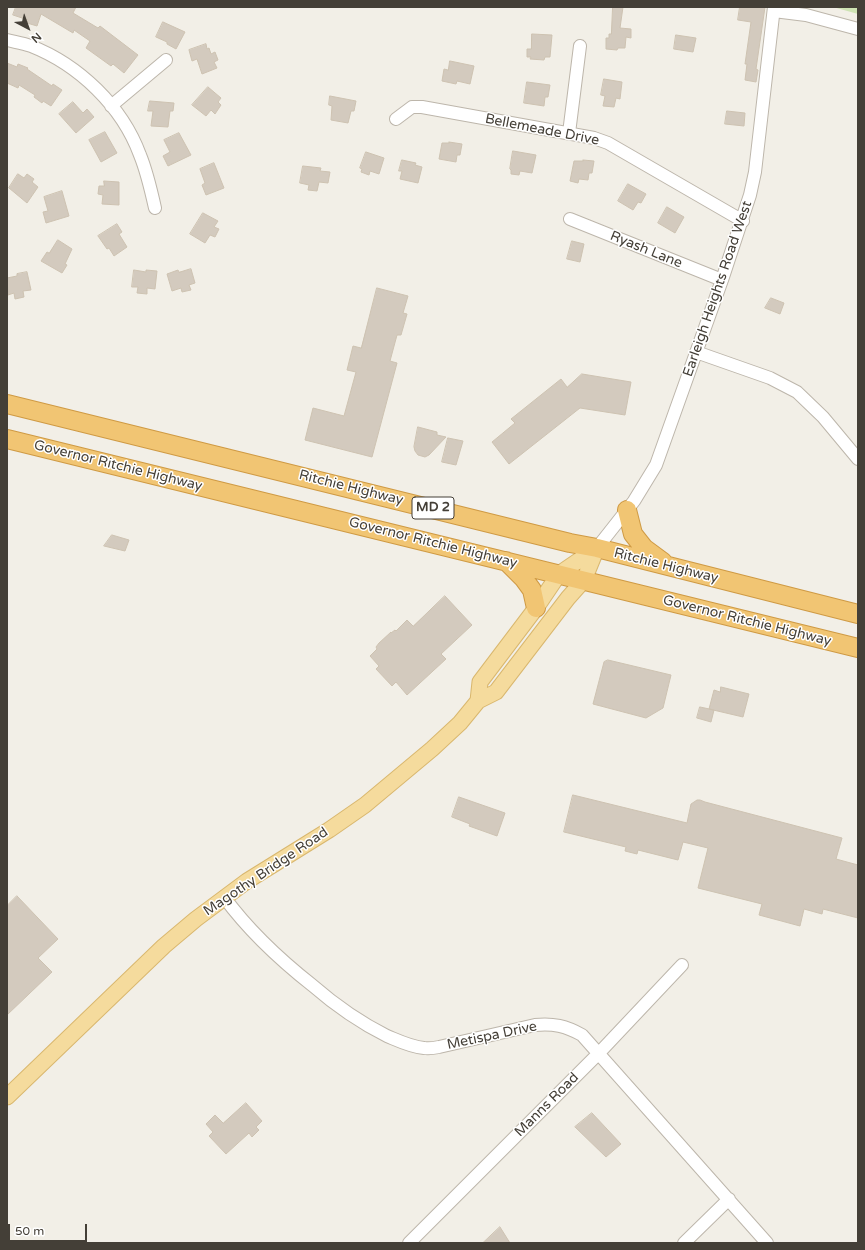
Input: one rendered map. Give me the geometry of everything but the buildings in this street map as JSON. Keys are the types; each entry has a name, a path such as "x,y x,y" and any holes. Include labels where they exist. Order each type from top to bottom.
{"highway":[{"name":"Ritchie Highway","path":"7,404 570,543 597,548 858,614"},
{"name":"Governor Ritchie Highway","path":"7,439 858,648"},
{"path":"627,510 633,534 644,548 670,567"},
{"path":"505,561 524,579 532,590 536,608"}],"main road":[{"path":"478,701 480,682 536,608 559,574 597,548"},
{"name":"Magothy Bridge Road","path":"7,1097 164,946 224,897 346,819 370,801 432,749 460,723 478,701 496,692 568,598 584,580 597,548"}],"street":[{"path":"774,9 806,15 858,29"},
{"name":"Earleigh Heights Road West","path":"597,548 627,510 656,464 743,221 755,172 774,9"},
{"path":"7,40 29,46 52,56 69,66 91,83 111,106 133,138 148,176 155,208"},
{"path":"569,133 580,46"},
{"path":"111,106 166,60"},
{"name":"Bellemeade Drive","path":"396,119 412,107 422,107 569,133 608,143 743,221"},
{"name":"Ryash Lane","path":"570,219 722,280"},
{"path":"696,352 770,378 797,392 823,417 858,459"},
{"name":"Metispa Drive","path":"224,897 252,931 285,964 340,1008 361,1022 411,1046 425,1048 439,1047 535,1025 548,1024 573,1030 582,1035 767,1243"},
{"name":"Manns Road","path":"409,1243 599,1053 682,965"},
{"path":"684,1243 729,1199"}],"green space":[{"path":"833,7 858,7 858,14"}]}
